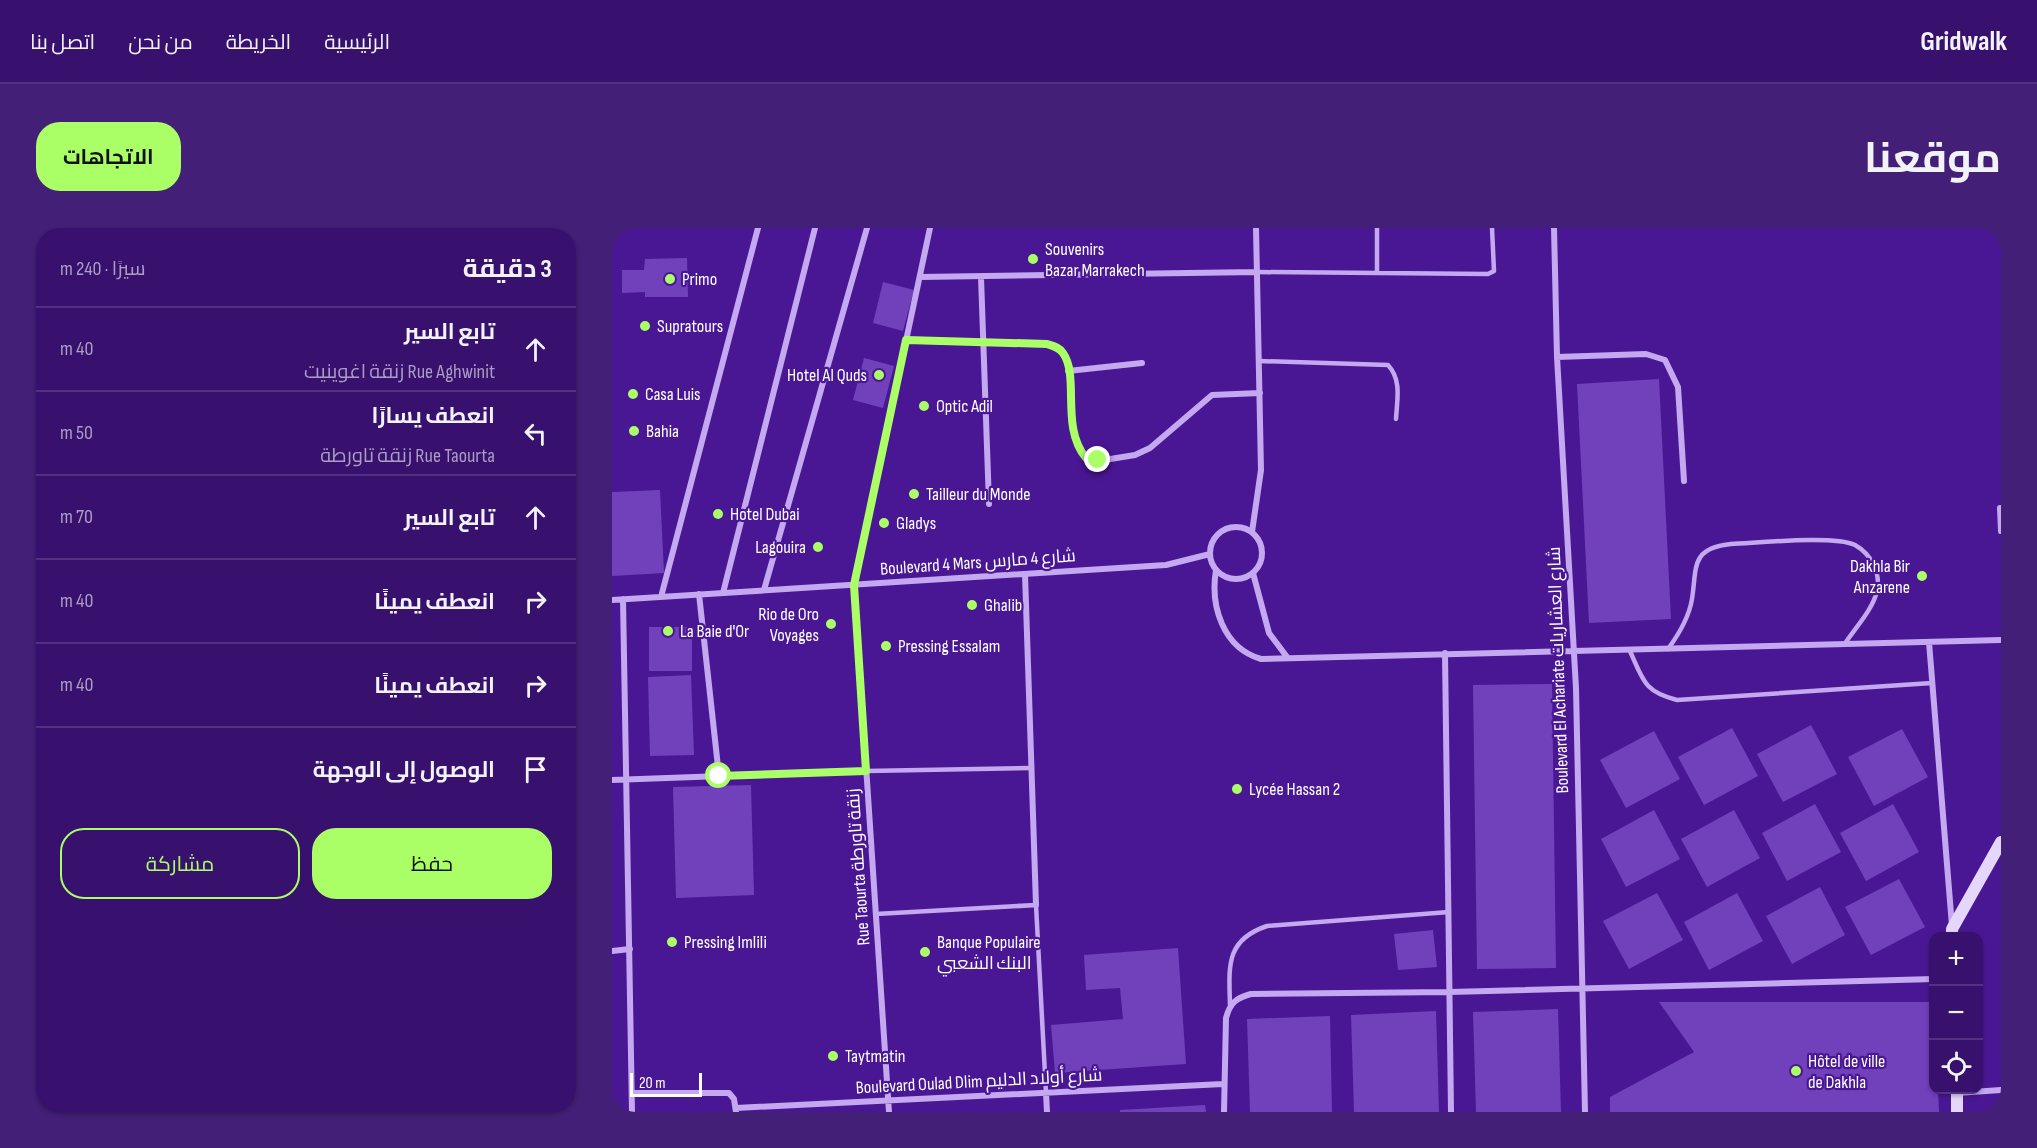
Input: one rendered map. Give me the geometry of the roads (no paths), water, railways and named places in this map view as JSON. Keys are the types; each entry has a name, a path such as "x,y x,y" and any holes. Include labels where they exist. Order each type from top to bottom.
{"street":[{"path":"660,597 758,228"},
{"path":"723,593 815,228"},
{"path":"764,590 867,228"},
{"name":"Rue Taourta زنقة تاورطة","path":"889,1112 854,585 930,228"},
{"path":"1252,532 1261,470 1256,228"},
{"name":"Boulevard El Achariate شارع العشاريات","path":"1554,228 1557,357 1574,652 1584,987 1585,1112"},
{"path":"920,276 1257,272"},
{"path":"981,277 989,504"},
{"path":"906,340 1047,344 1059,348 1065,354 1068,371 1074,439 1086,458 1098,460 1135,455 1150,448 1212,395 1260,393"},
{"path":"1557,357 1646,354 1665,360 1678,387 1684,481"},
{"path":"1068,371 1142,363"},
{"path":"2000,508 2001,531"},
{"path":"1216,570 1234,579 1253,573 1260,564 1262,552 1260,541 1252,532 1241,528 1230,528 1219,533 1212,543 1210,554 1216,570 1213,586 1218,614 1236,645 1246,654 1261,659 1445,653 1630,651 1846,642 2001,640"},
{"name":"Boulevard 4 Mars شارع 4 مارس","path":"612,600 1166,565 1210,554"},
{"path":"1253,573 1269,633 1287,657"},
{"path":"1025,574 1036,905"},
{"path":"699,594 719,776"},
{"path":"623,599 632,1112"},
{"path":"1929,642 1952,932"},
{"path":"1445,653 1451,1112"},
{"path":"612,780 866,771"},
{"path":"1953,932 2001,842"},
{"path":"612,951 630,950"},
{"path":"1224,1112 1226,1018 1230,1005 1238,998 1251,994 1449,992 1929,979"},
{"name":"Boulevard Oulad Dlim شارع أولاد الدليم","path":"736,1110 888,1100 1223,1084"},
{"path":"1983,1090 2001,1090"},
{"path":"632,1094 729,1092 736,1110"},
{"path":"1046,1093 1047,1112"},
{"path":"1957,1094 1957,1112"}],"lane":[{"path":"1377,228 1377,273"},
{"path":"1257,272 1488,273 1494,271 1492,228"},
{"path":"1259,361 1388,366 1396,374 1398,385 1396,419"},
{"path":"1668,649 1687,617 1692,600 1695,566 1703,553 1716,545 1731,544 1835,541 1854,544 1869,556 1877,573 1877,592 1846,642"},
{"path":"1630,651 1645,683 1658,695 1677,700 1932,683"},
{"path":"866,771 1032,768"},
{"path":"876,914 1036,905 1046,1093"},
{"path":"1230,1005 1229,968 1238,942 1250,932 1267,926 1449,912"}],"place":[{"name":"Souvenirs Bazar Marrakech","path":"1033,259"},
{"name":"Primo","path":"670,279"},
{"name":"Supratours","path":"645,326"},
{"name":"Hotel Al Quds","path":"879,375"},
{"name":"Casa Luis","path":"633,394"},
{"name":"Optic Adil","path":"924,406"},
{"name":"Bahia","path":"634,431"},
{"name":"Tailleur du Monde","path":"914,494"},
{"name":"Hotel Dubai","path":"718,514"},
{"name":"Gladys","path":"884,523"},
{"name":"Lagouira","path":"818,547"},
{"name":"Dakhla Bir Anzarene","path":"1922,576"},
{"name":"Ghalib","path":"972,605"},
{"name":"Rio de Oro Voyages","path":"831,624"},
{"name":"La Baie d'Or","path":"668,631"},
{"name":"Pressing Essalam","path":"886,646"},
{"name":"Lycée Hassan 2","path":"1237,789"},
{"name":"Pressing Imlili","path":"672,942"},
{"name":"Banque Populaire البنك الشعبي","path":"925,952"},
{"name":"Taytmatin","path":"833,1056"},
{"name":"Hôtel de ville de Dakhla","path":"1796,1071"}]}
